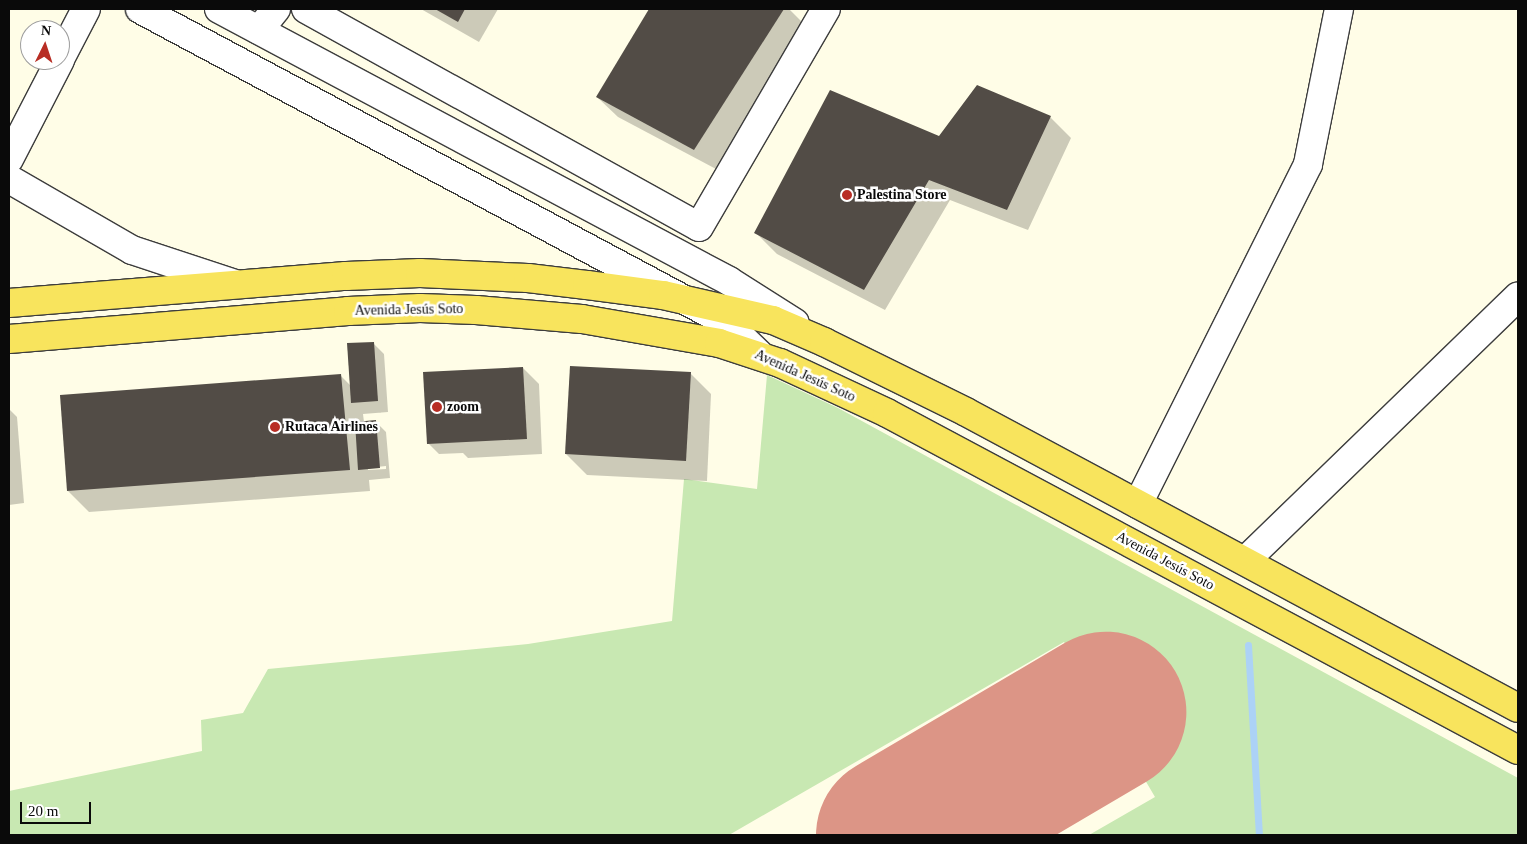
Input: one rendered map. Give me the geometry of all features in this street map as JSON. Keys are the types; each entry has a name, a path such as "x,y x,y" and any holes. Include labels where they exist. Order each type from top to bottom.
{"main road":[{"path":"9,303 346,276 420,273 478,274 587,284 684,300 773,320 824,342 951,404 1518,708"},
{"name":"Avenida Jesús Soto","path":"9,339 338,312 420,308 476,310 582,320 657,331 719,343 759,354 808,375 931,436 1518,750"}],"street":[{"path":"70,40 86,9"},
{"path":"140,9 684,300 734,330 759,354"},
{"path":"219,9 729,281 824,342"},
{"path":"259,30 276,9"},
{"path":"306,9 699,227 826,9"},
{"path":"1138,504 1308,164 1340,9"},
{"path":"9,159 55,70"},
{"path":"9,179 132,250 235,284"},
{"path":"1245,561 1518,296"}],"green space":[{"path":"767,375 838,408 1518,778 1518,835 1089,835 1155,797 1064,642 729,835 9,835 9,791 202,751 201,720 243,713 268,669 528,644 672,621 684,479 757,489"}],"building":[{"path":"435,9 465,9 458,22"},
{"path":"649,9 784,9 694,150 596,97"},
{"name":"Palestina Store","path":"977,85 1051,116 1007,210 929,180 864,290 754,233 830,90 939,136"},
{"path":"374,342 378,401 351,403 347,343"},
{"path":"570,366 691,372 686,461 565,454"},
{"path":"523,367 527,439 427,444 423,372"},
{"path":"341,374 350,470 67,491 60,395"},
{"path":"376,420 380,468 358,470 355,422"}],"waterway":[{"path":"1248,645 1259,835"}],"runway":[{"path":"896,835 1105,712"}],"place":[{"name":"Palestina Store","path":"847,195"},
{"name":"zoom","path":"437,407"},
{"name":"Rutaca Airlines","path":"275,427"}]}
